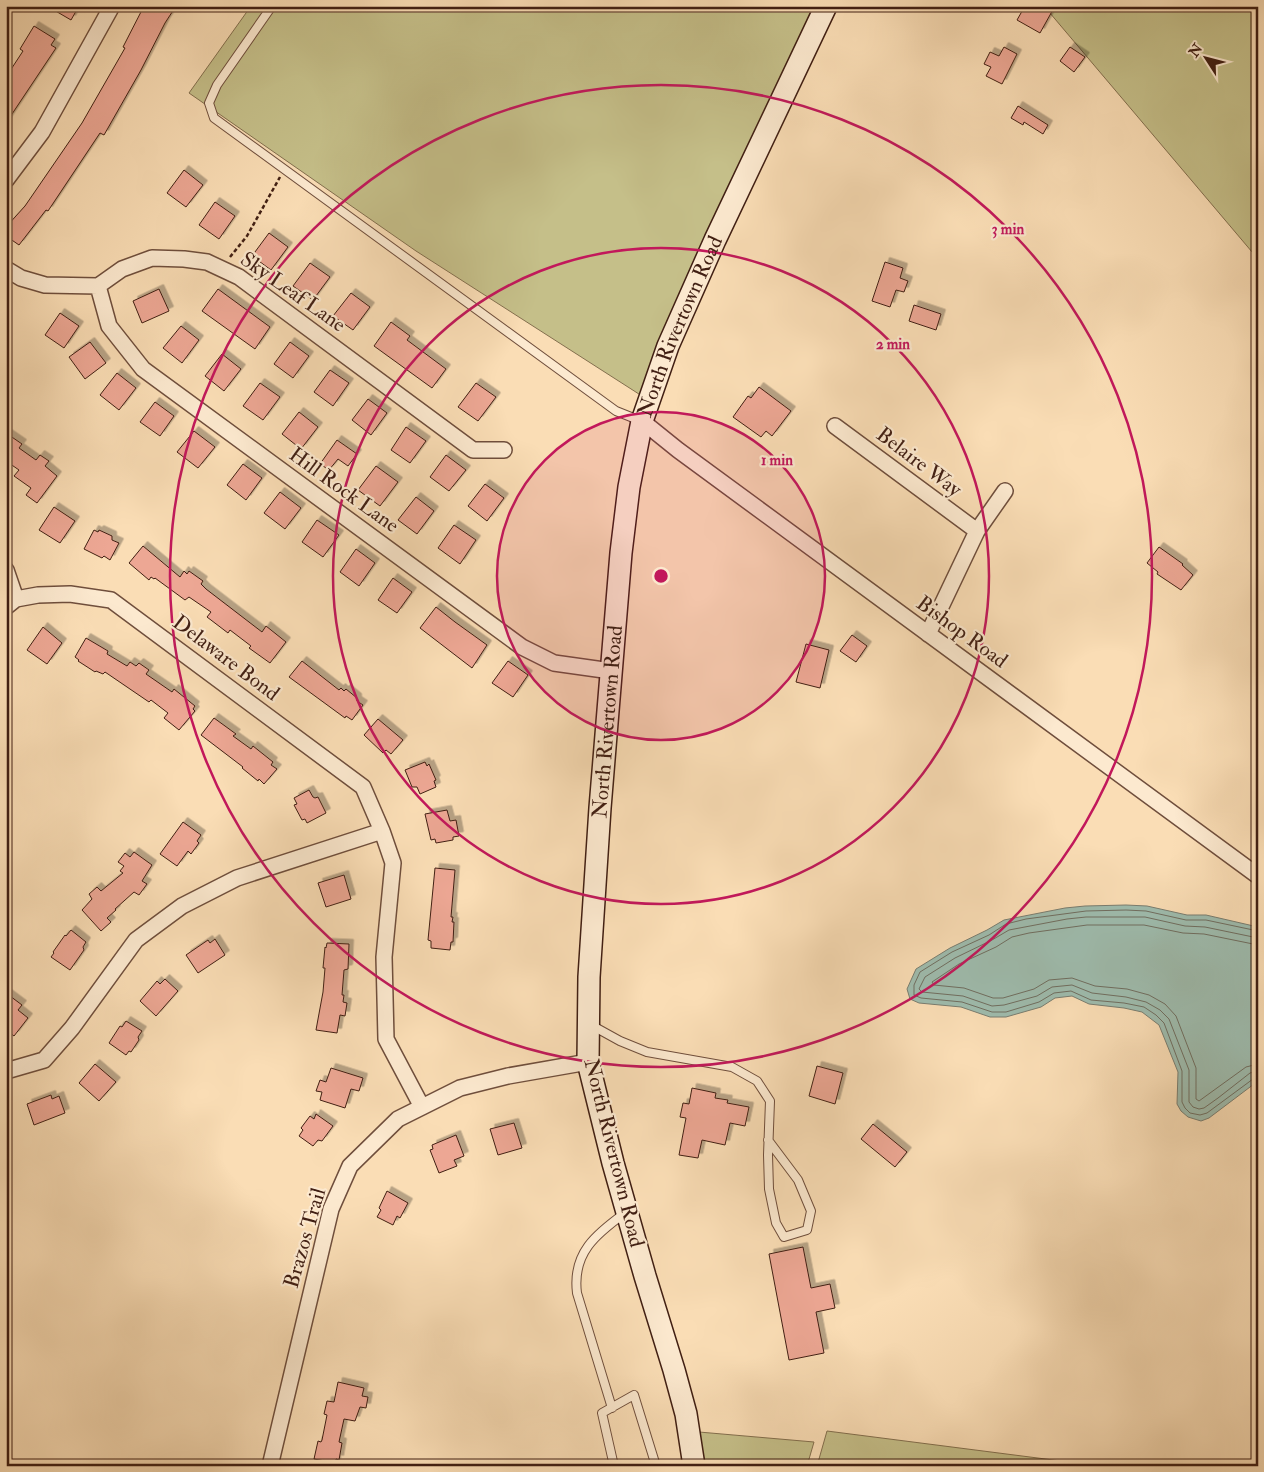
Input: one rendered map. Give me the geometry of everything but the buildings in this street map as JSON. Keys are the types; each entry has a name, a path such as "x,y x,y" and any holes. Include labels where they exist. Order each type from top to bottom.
{"street":[{"path":"6,180 42,132 112,6"},
{"name":"North Rivertown Road","path":"694,1466 686,1414 613,1163 588,1062 590,976 600,808 621,553 628,497 642,421 668,346 715,240 826,6"},
{"name":"Sky Leaf Lane","path":"98,286 122,268 152,258 192,260 206,262 222,268 256,289 473,450 504,450"},
{"path":"6,270 20,278 45,285 98,286"},
{"name":"Hill Rock Lane","path":"98,286 108,326 143,370 522,647 554,663 611,671"},
{"name":"Bishop Road","path":"642,421 1258,876"},
{"name":"Belaire Way","path":"835,426 977,531"},
{"path":"928,634 977,531 1005,491"},
{"path":"6,570 11,603"},
{"name":"Delaware Bond","path":"11,603 38,595 70,594 111,600 363,787 382,831 393,863 384,957 386,1040 422,1107"},
{"path":"6,1071 44,1060 72,1028 136,940 182,906 237,878 382,831"},
{"name":"Brazos Trail","path":"270,1466 331,1209 350,1166 398,1119 460,1088 508,1076 588,1062"}],"lane":[{"path":"272,6 217,85 209,103 214,118 616,412 642,421"},
{"path":"589,1024 620,1041 647,1052 732,1067 757,1082 770,1101 768,1140 770,1189 776,1223 784,1237 807,1230 811,1210 798,1180 768,1140"},
{"path":"612,1408 577,1293 576,1278 579,1264 589,1243 597,1234 627,1212"},
{"path":"614,1466 602,1413 634,1395 656,1466"}],"path":[{"path":"222,268 246,236 284,169"}],"shaded area":[{"path":"251,6 831,6 642,396 416,251 189,93"},
{"path":"1044,6 1258,6 1258,259"},
{"path":"827,1431 1100,1466 817,1466"},
{"path":"699,1432 814,1442 807,1466 703,1466"}],"water":[{"path":"1126,905 1147,906 1187,915 1206,915 1258,927 1258,1081 1209,1118 1201,1121 1188,1117 1181,1111 1177,1104 1178,1072 1159,1025 1142,1012 1089,1004 1072,996 1055,998 1041,1007 1006,1017 990,1017 961,1007 919,1003 910,999 907,989 916,969 950,948 1004,920 1065,908"}]}
